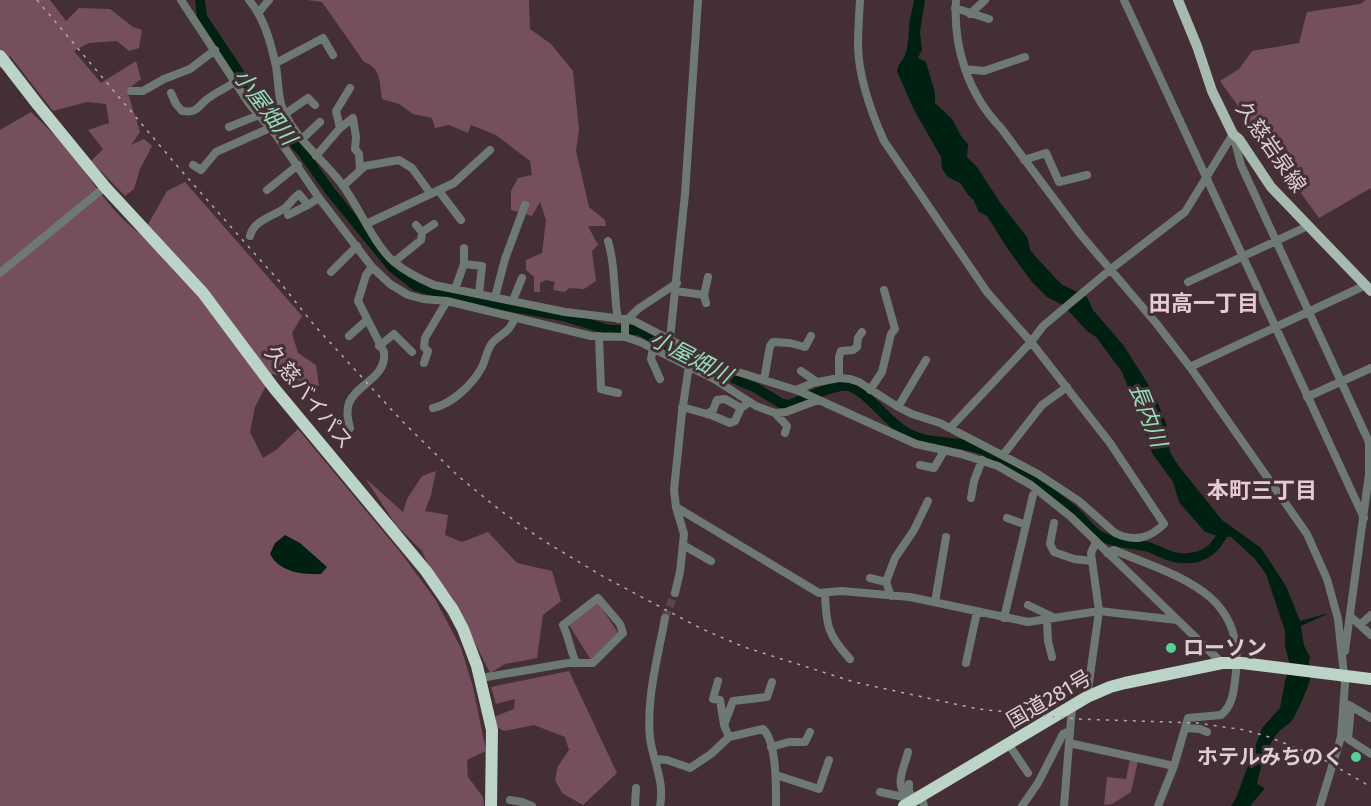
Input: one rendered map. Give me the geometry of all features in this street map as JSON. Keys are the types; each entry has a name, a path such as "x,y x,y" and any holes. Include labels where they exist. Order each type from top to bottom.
{"highway":[{"name":"久慈バイパス","path":"0,56 105,187 203,293 274,388 426,571 453,610 464,629 481,678 492,730 491,806"},
{"name":"国道281号","path":"914,801 1088,697 1110,687 1222,663 1239,663 1371,679"}],"main road":[{"name":"久慈岩泉線","path":"1178,0 1212,91 1233,134 1239,139 1271,187 1368,288"}],"street":[{"path":"181,0 319,198 372,267 390,284 408,295 423,299 447,301 599,336 625,335 689,366 729,387 750,402 775,413 788,426 785,433"},
{"path":"249,0 267,30 276,63 277,89 285,114 315,156 343,186 366,224 394,262 418,278 434,285 565,312 624,320 670,339 725,368 797,390 916,444 982,460 1035,480 1079,501 1115,533 1122,536 1131,538 1149,536 1164,524 1110,443 1031,342 987,292 885,141 875,121 863,80 858,48 860,0"},
{"path":"258,13 269,0"},
{"path":"670,339 698,0"},
{"path":"970,14 985,0"},
{"path":"1124,0 1364,518"},
{"path":"956,4 970,14 989,19"},
{"path":"956,4 954,26 965,69 987,114 1001,129 1108,272 1190,367 1307,534 1327,579 1338,619 1343,659"},
{"path":"276,63 323,38 333,55"},
{"path":"131,91 143,91 164,79 190,69 215,50"},
{"path":"965,69 984,71 1025,57"},
{"path":"171,93 182,111 190,112 236,82"},
{"path":"340,129 336,111 350,88"},
{"path":"285,114 308,98 315,105"},
{"path":"230,127 259,115"},
{"path":"315,156 353,118 360,169"},
{"path":"302,139 320,122"},
{"path":"193,165 201,170 216,152 270,128"},
{"path":"950,428 1031,342 1043,326 1185,212 1233,134"},
{"path":"1233,134 1241,165 1366,435 1371,459 1340,675 1346,684 1348,739 1371,754"},
{"path":"366,224 454,183 490,150"},
{"path":"1024,160 1046,153 1059,182 1087,175"},
{"path":"343,186 360,169 399,160 412,168 461,220"},
{"path":"267,190 298,165"},
{"path":"0,273 105,187"},
{"path":"250,236 252,230 261,221 287,207 299,194 308,205"},
{"path":"288,215 319,198"},
{"path":"495,297 505,259 525,205"},
{"path":"394,262 421,240 419,229 434,224"},
{"path":"1188,282 1308,226"},
{"path":"608,241 612,254 614,298 624,320 625,335"},
{"path":"331,272 357,246"},
{"path":"455,289 464,264 464,248"},
{"path":"464,264 482,266 479,294"},
{"path":"350,428 347,416 350,401 378,373 384,357 358,301 366,275 372,267"},
{"path":"676,287 705,299 708,277"},
{"path":"513,300 522,278"},
{"path":"624,320 676,287"},
{"path":"1190,367 1275,327 1368,288"},
{"path":"870,390 882,372 891,334 895,329 884,290"},
{"path":"424,363 428,351 424,347 425,338 447,301"},
{"path":"433,408 444,406 474,379 492,343 510,330 515,318"},
{"path":"349,336 367,320"},
{"path":"838,378 841,351 853,350 857,347 858,338 862,332"},
{"path":"379,346 394,334 412,352"},
{"path":"599,336 601,389 618,393"},
{"path":"764,380 770,346 773,342 791,339 805,347 810,336"},
{"path":"653,348 651,359 660,379"},
{"path":"898,408 926,360"},
{"path":"675,593 684,534 676,507 674,490 682,407 689,366"},
{"path":"1307,398 1371,368"},
{"path":"801,371 818,382"},
{"path":"797,390 818,382 838,378 850,379 898,408 950,428 1003,455 1035,480 1107,553 1222,663"},
{"path":"1003,455 1042,405 1067,387"},
{"path":"707,414 713,410 717,400 725,399 741,408"},
{"path":"775,413 786,412 816,399"},
{"path":"682,407 730,423 735,421 741,408 750,402"},
{"path":"920,465 934,468 944,451"},
{"path":"971,498 974,481 982,460"},
{"path":"1004,618 1033,495"},
{"path":"891,596 886,582 895,558 914,530 928,501"},
{"path":"676,507 819,593 842,591 935,602 1028,622 1099,611 1177,620"},
{"path":"1007,518 1026,525"},
{"path":"1054,523 1050,544 1054,552 1074,559 1092,561"},
{"path":"935,602 946,537"},
{"path":"1088,697 1099,611 1092,561 1092,548 1096,542"},
{"path":"682,545 711,561"},
{"path":"1107,553 1114,550 1190,583 1215,600 1228,619 1237,648 1239,663 1230,706 1221,715 1188,718 1158,806"},
{"path":"870,578 886,582"},
{"path":"825,593 826,613 832,639 850,659"},
{"path":"481,678 576,663 593,663 622,633 620,624 598,598 563,625 571,641 570,648 576,663"},
{"path":"1028,605 1050,618"},
{"path":"966,663 977,612"},
{"path":"1360,625 1371,615"},
{"path":"1350,616 1371,636"},
{"path":"660,806 662,789 650,738 651,699 665,618"},
{"path":"1050,618 1047,641 1052,657"},
{"path":"717,681 713,699 720,700 724,725 729,737"},
{"path":"724,725 733,701 767,697 772,682"},
{"path":"1348,705 1371,718"},
{"path":"1320,806 1341,737 1348,705"},
{"path":"1064,806 1072,707"},
{"path":"1185,728 1207,732"},
{"path":"656,759 667,760 690,768 711,754 729,737 763,729 769,734 776,775 776,806"},
{"path":"1022,806 1038,783 1064,734 1070,731"},
{"path":"771,747 789,742 805,742 810,732"},
{"path":"1069,742 1173,766"},
{"path":"1009,745 1028,772"},
{"path":"908,752 900,782 900,791 914,801"},
{"path":"776,775 819,789 829,760"},
{"path":"909,784 909,792 914,801"},
{"path":"635,806 636,788"},
{"path":"880,792 914,801"},
{"path":"510,800 532,806"}],"shaded area":[{"path":"0,0 50,0 66,21 79,8 110,9 133,27 142,30 139,48 129,51 117,41 89,43 74,51 101,83 136,61 141,79 127,90 140,132 131,145 144,139 152,146 140,169 134,189 125,196 91,161 103,149 88,130 109,123 106,104 87,102 53,111 10,56 0,69"},
{"path":"307,0 529,0 530,29 551,44 573,71 579,130 576,151 589,207 605,220 606,226 588,226 598,245 592,251 596,281 584,289 569,288 565,292 553,290 555,282 546,280 540,283 540,292 534,292 534,277 526,270 526,260 542,253 546,220 540,202 532,216 511,210 511,191 518,178 532,175 530,161 496,135 471,125 468,133 449,125 435,128 432,118 413,114 399,104 382,99 379,76 374,68 364,62 322,2"},
{"path":"1371,0 1371,188 1319,218 1220,81 1239,69 1252,51 1299,43 1307,12 1360,4"},
{"path":"31,112 71,153 121,217 142,235 167,191 185,182 302,316 292,333 298,353 316,365 319,386 272,374 255,407 250,432 263,458 276,450 298,429 401,553 435,599 461,648 473,687 486,751 467,760 468,777 483,797 484,806 0,806 0,130"},
{"path":"436,471 425,511 448,515 445,535 462,542 488,532 517,563 552,571 561,601 543,615 537,658 505,664 490,673 452,597 432,573 422,551 396,525 365,478 403,512 407,499 422,476"},
{"path":"598,603 619,634 591,660 569,625"},
{"path":"569,671 617,773 583,805 562,793 555,780 558,766 569,750 565,737 534,725 504,731 492,724 496,716 514,709 515,699 496,704 491,687"},
{"path":"1130,759 1138,761 1131,792 1112,804 1104,805 1107,777 1126,779"}],"water":[{"name":"長内川","path":"914,0 925,0 920,32 922,50 918,58 926,62 935,93 935,103 952,119 968,144 967,157 977,167 999,201 1027,237 1030,250 1061,284 1087,297 1093,310 1124,346 1153,392 1166,423 1170,452 1178,465 1222,520 1261,548 1286,586 1300,621 1329,613 1301,626 1304,646 1310,657 1310,679 1293,719 1272,740 1266,752 1257,784 1265,788 1250,806 1231,806 1262,728 1280,708 1290,665 1285,647 1285,631 1266,574 1255,559 1231,537 1205,532 1179,502 1173,482 1152,453 1144,429 1144,413 1130,392 1122,372 1096,337 1087,331 1063,305 1047,297 1032,282 987,216 979,212 973,199 960,183 948,177 942,169 941,157 914,110 897,71 907,50"},
{"path":"285,535 300,543 327,567 321,574 307,574 285,569 274,560 270,554 275,543"}],"waterway":[{"name":"小屋畑川","path":"200,0 202,17 262,107 303,153 330,191 392,267 416,286 445,295 563,316 609,330 639,330 693,361 756,388 782,404 789,405 827,389 848,386 863,394 897,426 914,436 973,447 1007,462 1064,503 1097,534 1111,540 1145,546 1179,558 1188,558 1208,552 1225,530"}],"tunnel":[{"path":"665,618 675,593"}],"railway":[{"path":"37,0 178,167 279,281 314,325 402,421 458,476 501,511 544,541 604,577 700,628 744,647 854,682 978,709 1077,719 1197,723 1245,730 1321,758 1371,787"}],"place":[{"name":"ローソン","path":"1171,648"},
{"name":"ホテルみちのく","path":"1356,757"}],"district":[{"name":"田高一丁目","path":"1204,303"},
{"name":"本町三丁目","path":"1262,490"}]}
